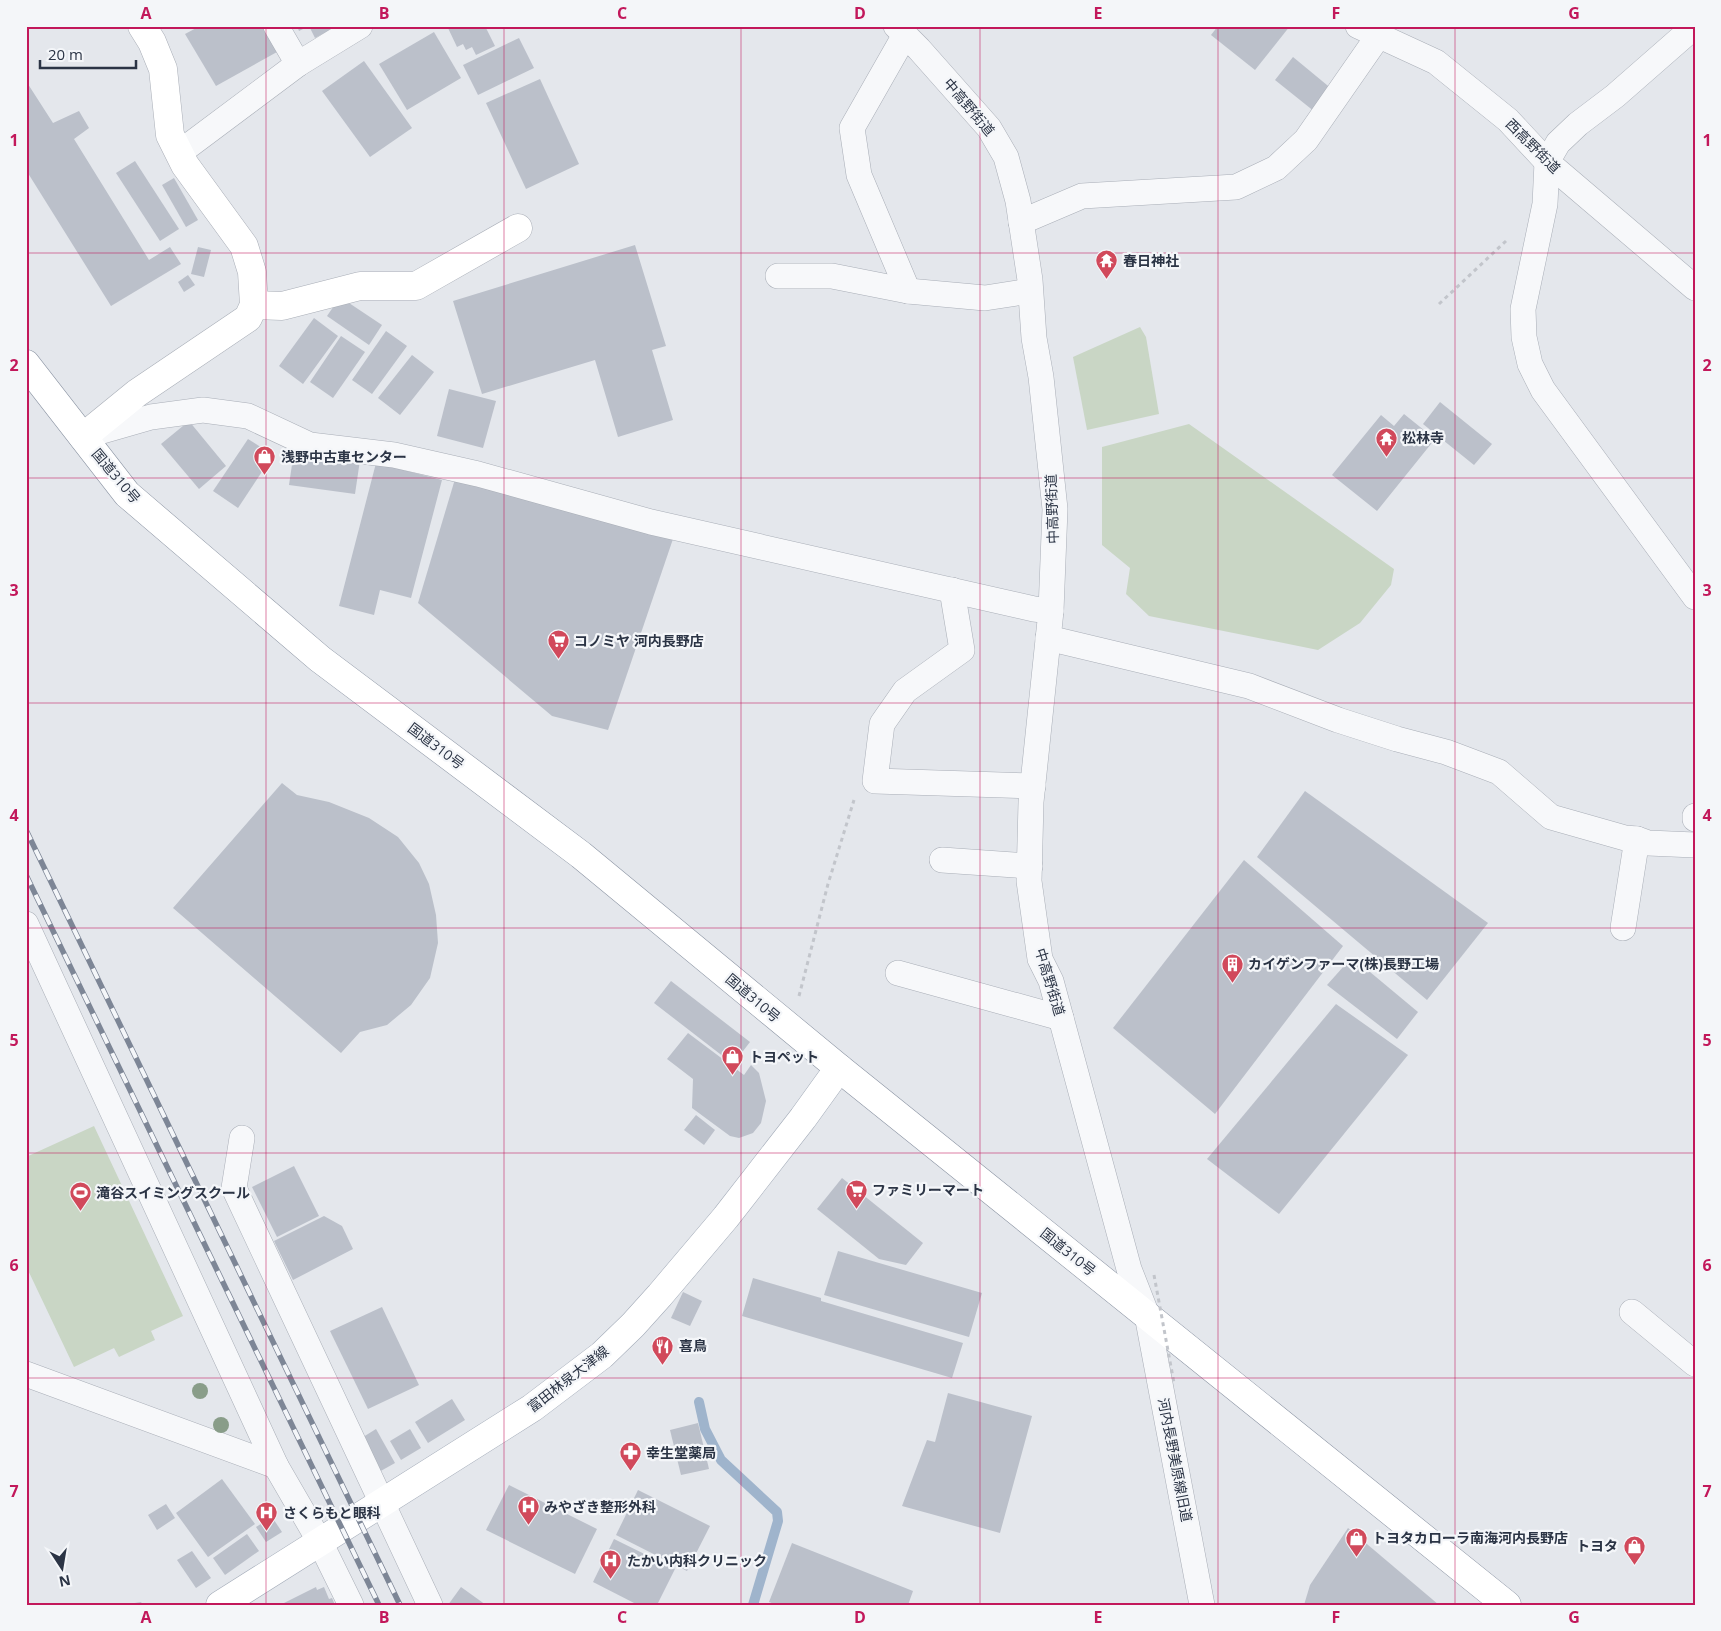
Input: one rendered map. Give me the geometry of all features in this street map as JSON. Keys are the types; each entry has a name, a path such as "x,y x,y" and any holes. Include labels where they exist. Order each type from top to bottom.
{"main road":[{"path":"83,437 137,393 248,318 254,304 252,272 244,246 185,165 170,135 163,69 152,42 142,26"},
{"path":"254,304 282,306 360,286 416,286 518,228"},
{"name":"国道310号","path":"26,364 127,494 320,659 581,855 839,1068 1507,1605"},
{"name":"富田林泉大津線","path":"220,1605 532,1408 608,1349 660,1295 726,1217 803,1118 839,1068"}],"street":[{"path":"276,26 298,64"},
{"path":"179,152 298,64 360,26"},
{"path":"1695,26 1558,143 1547,162 1544,204 1523,309 1524,338 1530,364 1543,390 1695,597"},
{"path":"1021,222 1082,196 1236,187 1276,168 1306,140 1368,30"},
{"name":"西高野街道","path":"1368,30 1436,62 1508,120 1547,162 1695,288"},
{"path":"901,31 852,128 859,175 908,291"},
{"name":"中高野街道","path":"901,31 990,128 1006,157 1018,201 1041,377 1055,509 1051,611 1033,786 1029,881 1040,959 1051,981 1129,1269 1147,1315"},
{"path":"778,276 832,276 908,291 986,298 1030,292"},
{"path":"83,437 151,417 203,410 248,416 310,445 394,455 478,474 651,522 1051,611"},
{"path":"952,590 962,650 905,691 882,724 874,781 1033,786"},
{"path":"1048,638 1249,686 1338,720 1446,752 1500,772 1551,817 1648,843 1695,845"},
{"path":"1623,928 1637,839"},
{"path":"942,860 1030,866"},
{"path":"26,924 276,1466 320,1542 351,1605"},
{"path":"898,973 1061,1018"},
{"path":"242,1138 234,1188 430,1605"},
{"path":"1632,1312 1695,1364"},
{"name":"河内長野美原線旧道","path":"1147,1315 1202,1605"},
{"path":"26,1374 276,1466"}],"path":[{"path":"1439,304 1509,237"},
{"path":"790,1028 828,884 862,775 874,781"},
{"path":"1154,1275 1174,1383"}],"green space":[{"path":"1140,327 1146,337 1159,414 1087,430 1073,357"},
{"path":"1189,424 1394,569 1391,585 1360,623 1318,650 1149,616 1126,594 1130,568 1102,545 1102,447"},
{"name":"滝谷スイミングスクール","path":"94,1126 183,1316 151,1331 155,1340 119,1357 114,1348 74,1367 26,1266 26,1157"}],"building":[{"path":"200,26 262,26 277,52 216,86 185,34"},
{"path":"297,26 309,26 299,31"},
{"path":"309,26 328,26 330,30 315,38"},
{"path":"451,26 485,26 495,46 476,55 472,47 466,50 463,44 457,47 448,28"},
{"path":"1218,26 1290,26 1255,70 1211,35"},
{"path":"434,32 461,78 407,110 379,64"},
{"path":"519,38 534,68 478,95 463,65"},
{"path":"1293,57 1333,90 1315,112 1275,80"},
{"path":"364,61 412,128 370,157 322,91"},
{"path":"540,79 579,164 526,189 486,103"},
{"path":"26,81 53,123 79,111 89,128 74,139 149,260 170,247 181,264 111,306 26,170"},
{"path":"135,161 179,229 160,241 116,173"},
{"path":"174,178 198,220 186,227 162,185"},
{"path":"635,245 666,346 652,350 673,420 618,437 595,360 482,394 453,301"},
{"path":"198,247 211,250 204,277 191,274"},
{"path":"188,275 195,285 184,292 178,282"},
{"path":"340,297 382,325 369,345 327,316"},
{"path":"314,318 338,336 303,384 279,366"},
{"path":"386,331 407,346 372,394 352,380"},
{"path":"341,336 365,352 333,398 310,382"},
{"path":"412,355 434,372 400,415 378,398"},
{"path":"449,389 496,401 483,448 437,436"},
{"path":"1440,402 1492,444 1474,465 1423,424"},
{"path":"1404,414 1435,439 1377,511 1332,475 1381,415 1394,426"},
{"path":"189,421 226,466 199,489 161,444"},
{"path":"248,439 273,455 238,508 213,491"},
{"path":"294,451 360,460 355,494 289,485"},
{"path":"376,463 442,480 411,598 380,590 374,615 339,606"},
{"name":"コノミヤ 河内長野店","path":"455,479 674,536 608,730 552,716 418,603"},
{"path":"282,783 297,795 329,802 369,818 398,837 419,863 429,884 436,915 438,943 430,978 411,1005 387,1025 360,1032 341,1053 173,908"},
{"path":"1305,791 1488,923 1427,1000 1257,857"},
{"name":"カイゲンファーマ(株)長野工場","path":"1244,860 1343,946 1215,1114 1113,1028"},
{"path":"1352,957 1418,1012 1397,1039 1327,985"},
{"path":"671,981 750,1042 733,1064 654,1003"},
{"path":"1336,1004 1408,1055 1279,1214 1207,1159"},
{"path":"688,1033 744,1075 751,1065 759,1073 766,1101 761,1123 753,1133 739,1138 730,1136 692,1108 693,1079 667,1059"},
{"path":"696,1115 715,1130 704,1145 684,1130"},
{"path":"294,1166 319,1216 277,1237 252,1187"},
{"path":"842,1178 923,1243 906,1265 879,1259 817,1209"},
{"path":"324,1216 342,1226 353,1249 293,1280 274,1241"},
{"path":"838,1251 982,1293 969,1337 824,1295"},
{"path":"753,1278 821,1298 821,1301 963,1343 952,1378 742,1316"},
{"path":"683,1292 702,1301 690,1326 671,1318"},
{"path":"382,1307 419,1385 368,1409 330,1331"},
{"path":"948,1393 1032,1416 1000,1533 902,1506 927,1440 935,1442"},
{"path":"452,1399 465,1420 428,1443 415,1422"},
{"path":"698,1423 709,1469 681,1475 670,1430"},
{"path":"376,1429 395,1463 379,1472 360,1439"},
{"path":"410,1429 421,1448 401,1460 390,1441"},
{"path":"222,1479 255,1524 208,1557 176,1513"},
{"path":"509,1485 597,1529 575,1574 486,1530"},
{"path":"638,1490 710,1526 687,1571 616,1535"},
{"path":"166,1504 175,1518 157,1530 148,1515"},
{"path":"272,1517 282,1532 266,1542 256,1527"},
{"name":"トヨタカローラ南海河内長野店","path":"1348,1528 1439,1605 1304,1605 1310,1585"},
{"path":"247,1534 259,1551 225,1575 213,1558"},
{"path":"614,1539 675,1569 657,1605 638,1605 593,1582"},
{"path":"792,1543 913,1591 908,1605 777,1605 769,1602"},
{"path":"192,1551 211,1578 196,1588 177,1560"},
{"path":"316,1587 317,1590 324,1587 329,1599 332,1598 335,1605 280,1605"},
{"path":"461,1587 486,1605 448,1605"},
{"path":"141,1602 143,1605 128,1605 128,1604"}],"waterway":[{"path":"699,1402 705,1429 721,1460 777,1512 778,1521 753,1605"}],"railway":[{"path":"26,830 400,1605"},
{"path":"26,875 379,1605"}],"place":[{"name":"春日神社","path":"1107,280"},
{"name":"松林寺","path":"1386,457"},
{"name":"浅野中古車センター","path":"265,476"},
{"name":"コノミヤ 河内長野店","path":"558,660"},
{"name":"カイゲンファーマ(株)長野工場","path":"1232,983"},
{"name":"トヨペット","path":"733,1076"},
{"name":"ファミリーマート","path":"856,1209"},
{"name":"滝谷スイミングスクール","path":"80,1212"},
{"name":"喜鳥","path":"663,1365"},
{"name":"幸生堂薬局","path":"630,1472"},
{"name":"みやざき整形外科","path":"528,1526"},
{"name":"さくらもと眼科","path":"267,1532"},
{"name":"トヨタカローラ南海河内長野店","path":"1356,1557"},
{"name":"トヨタ","path":"1634,1565"},
{"name":"たかい内科クリニック","path":"611,1580"}]}
